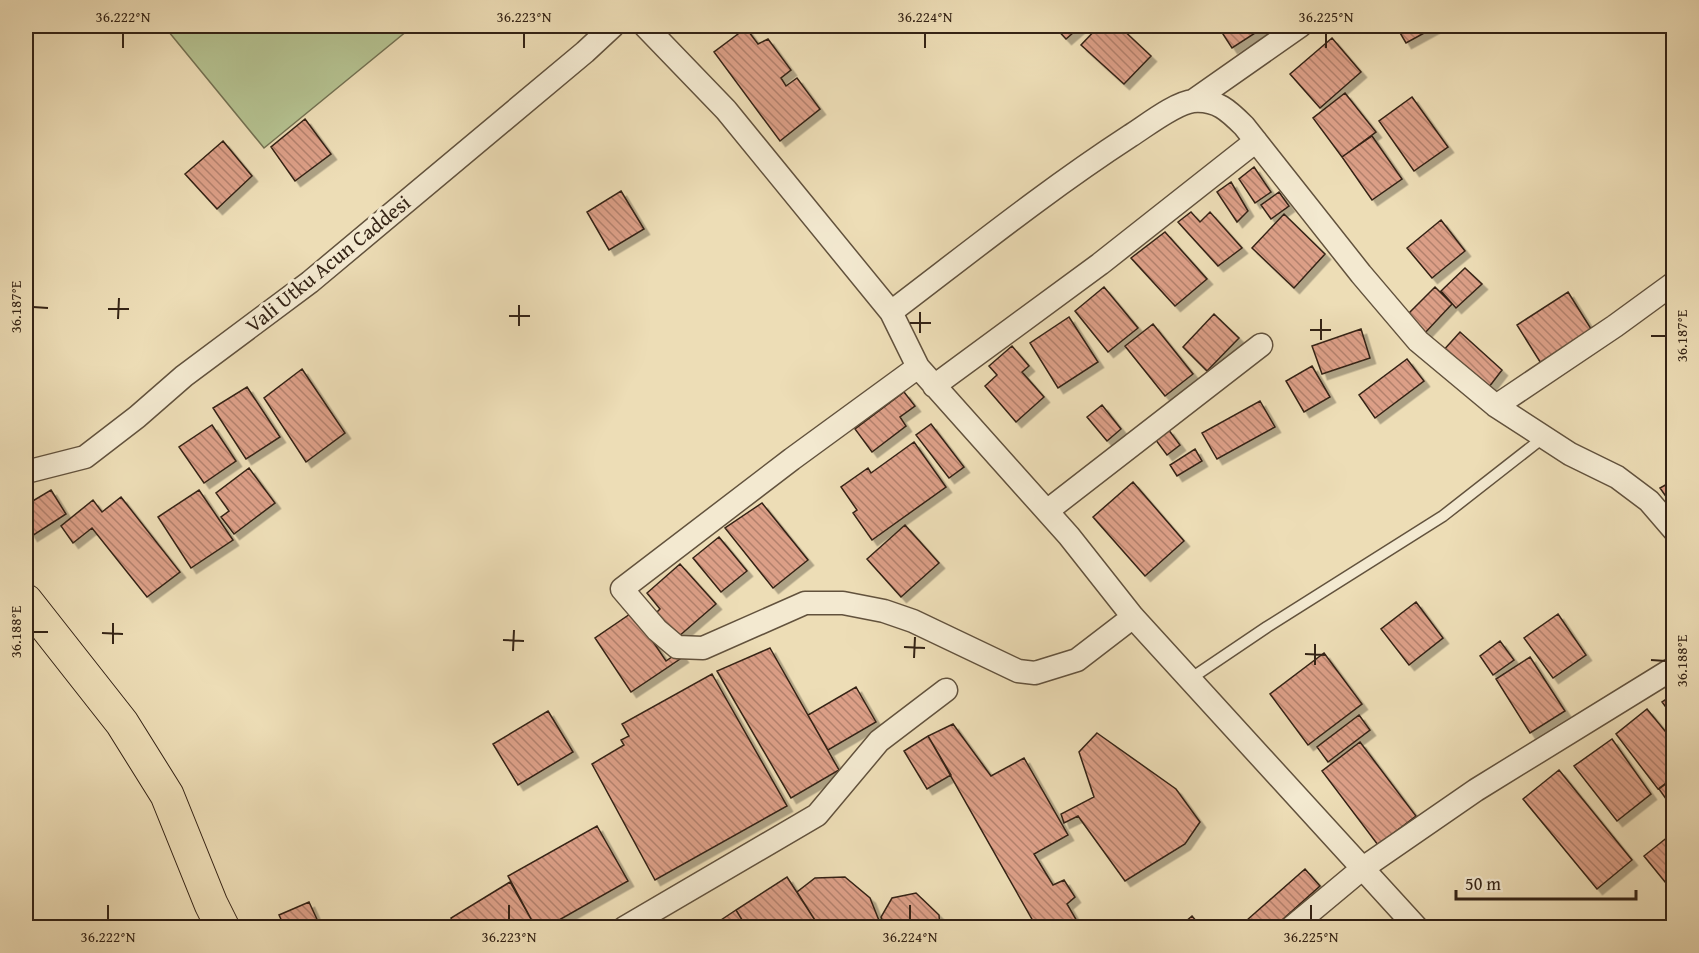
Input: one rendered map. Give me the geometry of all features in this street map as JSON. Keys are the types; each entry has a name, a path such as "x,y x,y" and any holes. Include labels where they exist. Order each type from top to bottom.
{"main road":[{"path":"26,600 122,723 167,795 211,904 223,927"}],"street":[{"name":"Vali Utku Acun Caddesi","path":"26,472 85,457 137,417 184,376 310,282 613,26"},
{"path":"645,26 726,110 891,312 918,367 934,386 1047,511 1133,617 1417,927"},
{"path":"891,312 1084,166 1168,111 1192,101 1300,26"},
{"path":"1192,101 1225,107 1244,126 1361,274 1418,341 1496,406 1570,454 1617,477 1649,501 1674,530"},
{"path":"934,386 1100,264 1256,141"},
{"path":"1496,406 1615,326 1674,282"},
{"path":"1047,511 1261,345"},
{"path":"918,367 792,459 622,590 657,630 677,647 703,648 805,603 843,603 884,611 913,621 1018,671 1035,673 1077,660 1133,617"},
{"path":"1291,927 1363,868 1476,790 1674,668"},
{"path":"624,927 817,815 879,741 946,690"}],"lane":[{"path":"1191,679 1267,627 1443,516 1544,437"}],"green space":[{"path":"164,26 413,26 264,148"}],"building":[{"path":"1054,26 1081,26 1066,39"},
{"path":"1099,26 1119,26 1151,56 1124,84 1081,45"},
{"path":"1230,26 1266,26 1232,48 1221,31"},
{"path":"1396,26 1437,26 1406,43"},
{"path":"746,28 758,44 768,39 791,70 781,78 786,86 797,78 820,109 780,141 714,52"},
{"path":"1332,38 1361,72 1320,108 1290,74"},
{"path":"1345,93 1376,132 1342,157 1313,118"},
{"path":"1412,97 1448,147 1414,171 1379,121"},
{"path":"305,119 331,154 295,181 271,147"},
{"path":"1372,136 1402,179 1372,200 1342,157"},
{"path":"223,141 252,176 217,209 185,174"},
{"path":"1254,167 1271,192 1255,203 1239,179"},
{"path":"1231,182 1248,211 1237,222 1217,192"},
{"path":"621,191 644,229 609,250 587,212"},
{"path":"1279,192 1289,206 1271,219 1261,205"},
{"path":"1191,212 1200,222 1210,212 1242,248 1218,266 1178,222"},
{"path":"1284,214 1325,254 1294,288 1252,248"},
{"path":"1441,220 1465,251 1432,278 1407,248"},
{"path":"1165,232 1207,279 1175,306 1131,258"},
{"path":"1465,268 1482,284 1456,308 1441,291"},
{"path":"1104,287 1138,328 1108,352 1075,311"},
{"path":"1435,287 1452,304 1424,334 1406,316"},
{"path":"1568,292 1593,332 1542,365 1517,325"},
{"path":"1214,314 1239,338 1207,371 1183,347"},
{"path":"1069,317 1098,362 1058,388 1030,343"},
{"path":"1153,324 1193,374 1165,396 1125,346"},
{"path":"1361,329 1370,358 1322,374 1312,346"},
{"path":"1460,332 1502,370 1486,391 1442,352"},
{"path":"1012,346 1029,366 1022,372 1044,397 1016,422 985,386 997,375 989,366"},
{"path":"1407,359 1424,381 1375,418 1359,395"},
{"path":"1312,366 1330,397 1304,412 1286,381"},
{"path":"302,369 345,433 306,462 264,398"},
{"path":"247,387 280,437 246,459 213,408"},
{"path":"904,392 915,406 900,417 906,426 872,452 855,429"},
{"path":"1260,401 1275,427 1217,459 1202,433"},
{"path":"1102,405 1121,429 1107,441 1087,417"},
{"path":"931,424 964,467 949,478 916,435"},
{"path":"212,425 236,461 204,483 179,447"},
{"path":"1168,429 1180,445 1167,455 1155,439"},
{"path":"914,442 946,487 872,540 853,513 857,510 841,487 868,468 871,473"},
{"path":"1195,449 1202,461 1177,476 1170,465"},
{"path":"249,468 275,503 234,534 221,517 229,511 216,493"},
{"path":"1674,480 1674,508 1660,488"},
{"path":"1133,482 1184,541 1145,576 1093,517"},
{"path":"51,490 66,514 32,536 26,526 26,505"},
{"path":"199,490 233,540 191,568 158,517"},
{"path":"121,497 180,572 147,597 92,528 73,543 61,526 93,500 102,512"},
{"path":"762,503 808,560 773,588 725,528"},
{"path":"905,525 939,563 901,597 867,559"},
{"path":"719,537 747,571 721,592 693,558"},
{"path":"680,564 716,604 678,637 656,613 660,609 647,593"},
{"path":"1416,602 1443,638 1409,665 1381,629"},
{"path":"633,612 666,661 679,652 683,657 631,692 595,638"},
{"path":"1558,614 1586,655 1553,678 1524,638"},
{"path":"1500,641 1514,660 1493,675 1480,656"},
{"path":"770,648 839,770 791,798 717,671"},
{"path":"1324,653 1362,704 1308,745 1270,694"},
{"path":"1530,657 1565,711 1530,733 1496,679"},
{"path":"712,674 787,806 655,880 592,764 624,745 621,740 629,736 622,724"},
{"path":"856,687 876,722 828,750 808,715"},
{"path":"1674,694 1674,718 1662,702"},
{"path":"1647,709 1674,742 1674,777 1658,789 1616,734"},
{"path":"548,711 573,752 518,785 493,744"},
{"path":"1359,715 1370,730 1328,762 1317,747"},
{"path":"953,724 991,776 1024,758 1068,835 1034,854 1053,885 1064,880 1075,897 1067,904 1081,928 1037,928 928,736"},
{"path":"1097,733 1176,789 1200,822 1185,844 1125,881 1078,816 1064,823 1061,814 1094,797 1079,752"},
{"path":"928,736 951,775 927,789 904,751"},
{"path":"1612,739 1651,794 1617,821 1574,766"},
{"path":"1360,742 1416,816 1378,845 1322,771"},
{"path":"1559,770 1632,860 1597,889 1523,799"},
{"path":"1674,778 1674,804 1671,806 1659,789"},
{"path":"597,826 628,881 545,928 536,928 508,876"},
{"path":"1674,832 1674,893 1644,856"},
{"path":"1305,869 1320,886 1273,928 1253,928 1247,920"},
{"path":"787,877 820,928 747,928 736,910"},
{"path":"845,877 870,898 882,928 820,928 797,892 815,878"},
{"path":"510,882 536,928 456,928 451,918"},
{"path":"916,893 939,915 940,928 885,928 881,917 892,898"},
{"path":"309,902 321,928 285,928 279,915"},
{"path":"736,910 747,928 709,928"},
{"path":"1192,916 1202,928 1178,928"}]}
